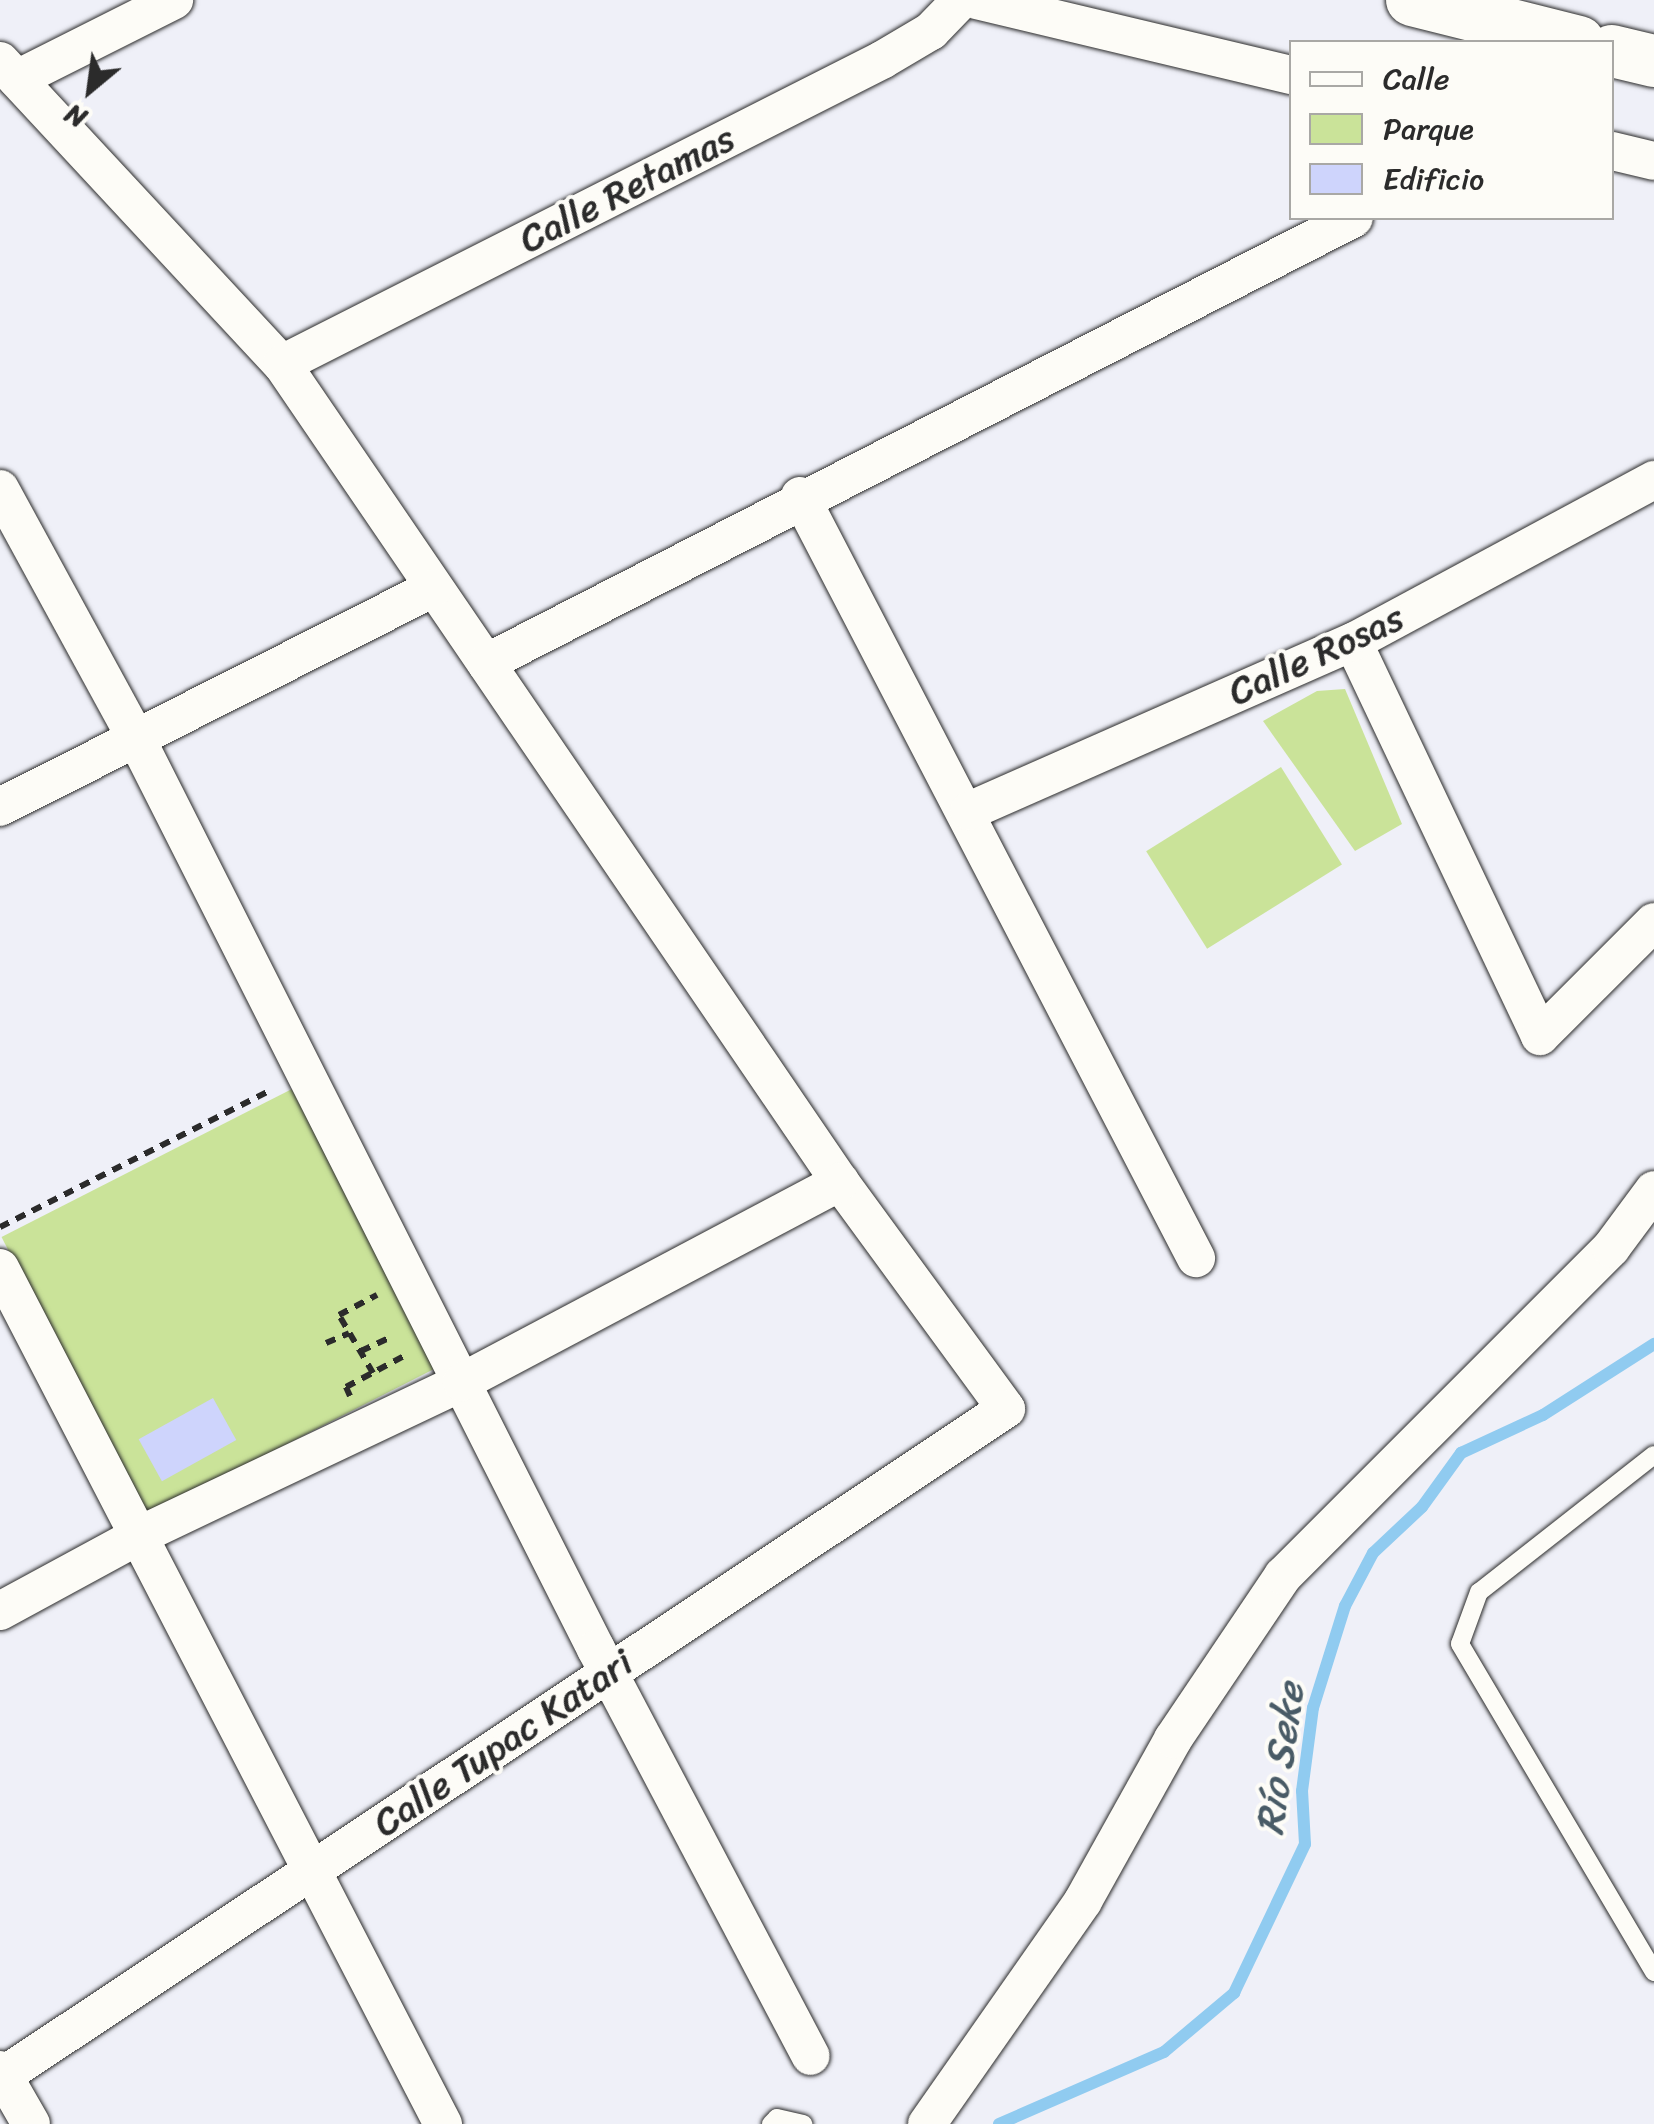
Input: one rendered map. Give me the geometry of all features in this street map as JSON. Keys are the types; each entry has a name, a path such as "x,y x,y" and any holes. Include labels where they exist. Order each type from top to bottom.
{"street":[{"path":"0,1610 138,1536 462,1382 840,1182 282,364 8,70 174,0"},
{"name":"Calle Retamas","path":"282,364 882,60 931,31 961,0"},
{"path":"976,0 1289,75"},
{"path":"1412,0 1526,36 1561,40"},
{"path":"1614,52 1654,62"},
{"path":"1614,151 1654,161"},
{"path":"486,663 800,496 1350,220"},
{"name":"Calle Rosas","path":"969,811 1353,642 1654,480"},
{"path":"0,489 136,738 609,1673 811,2056"},
{"path":"800,496 969,811 1196,1258"},
{"path":"0,807 433,588"},
{"path":"1353,642 1540,1036 1654,922"},
{"name":"Calle Tupac Katari","path":"1,2074 1006,1410 840,1182"},
{"path":"927,2124 1084,1901 1173,1738 1283,1576 1400,1456 1453,1412 1611,1248 1654,1190"},
{"path":"0,1268 443,2124"},
{"path":"1,2074 31,2124"}],"lane":[{"path":"1654,1455 1479,1592 1460,1644 1654,1972"},
{"path":"771,2124 777,2118 803,2124"}],"path":[{"path":"0,1227 305,1074"},
{"path":"373,1373 340,1315 387,1290"},
{"path":"326,1343 349,1333"},
{"path":"354,1404 346,1387 405,1358 391,1333 360,1352"}],"green space":[{"path":"1345,689 1402,824 1355,851 1263,721 1317,691"},
{"path":"1281,767 1342,865 1207,949 1146,851"},
{"path":"292,1089 435,1369 144,1517 2,1237"}],"building":[{"path":"213,1398 236,1440 162,1481 139,1439"}],"waterway":[{"name":"Río Seke","path":"999,2124 1164,2052 1234,1993 1305,1844 1302,1791 1313,1708 1345,1606 1373,1553 1422,1507 1461,1453 1543,1415 1654,1344"}]}
